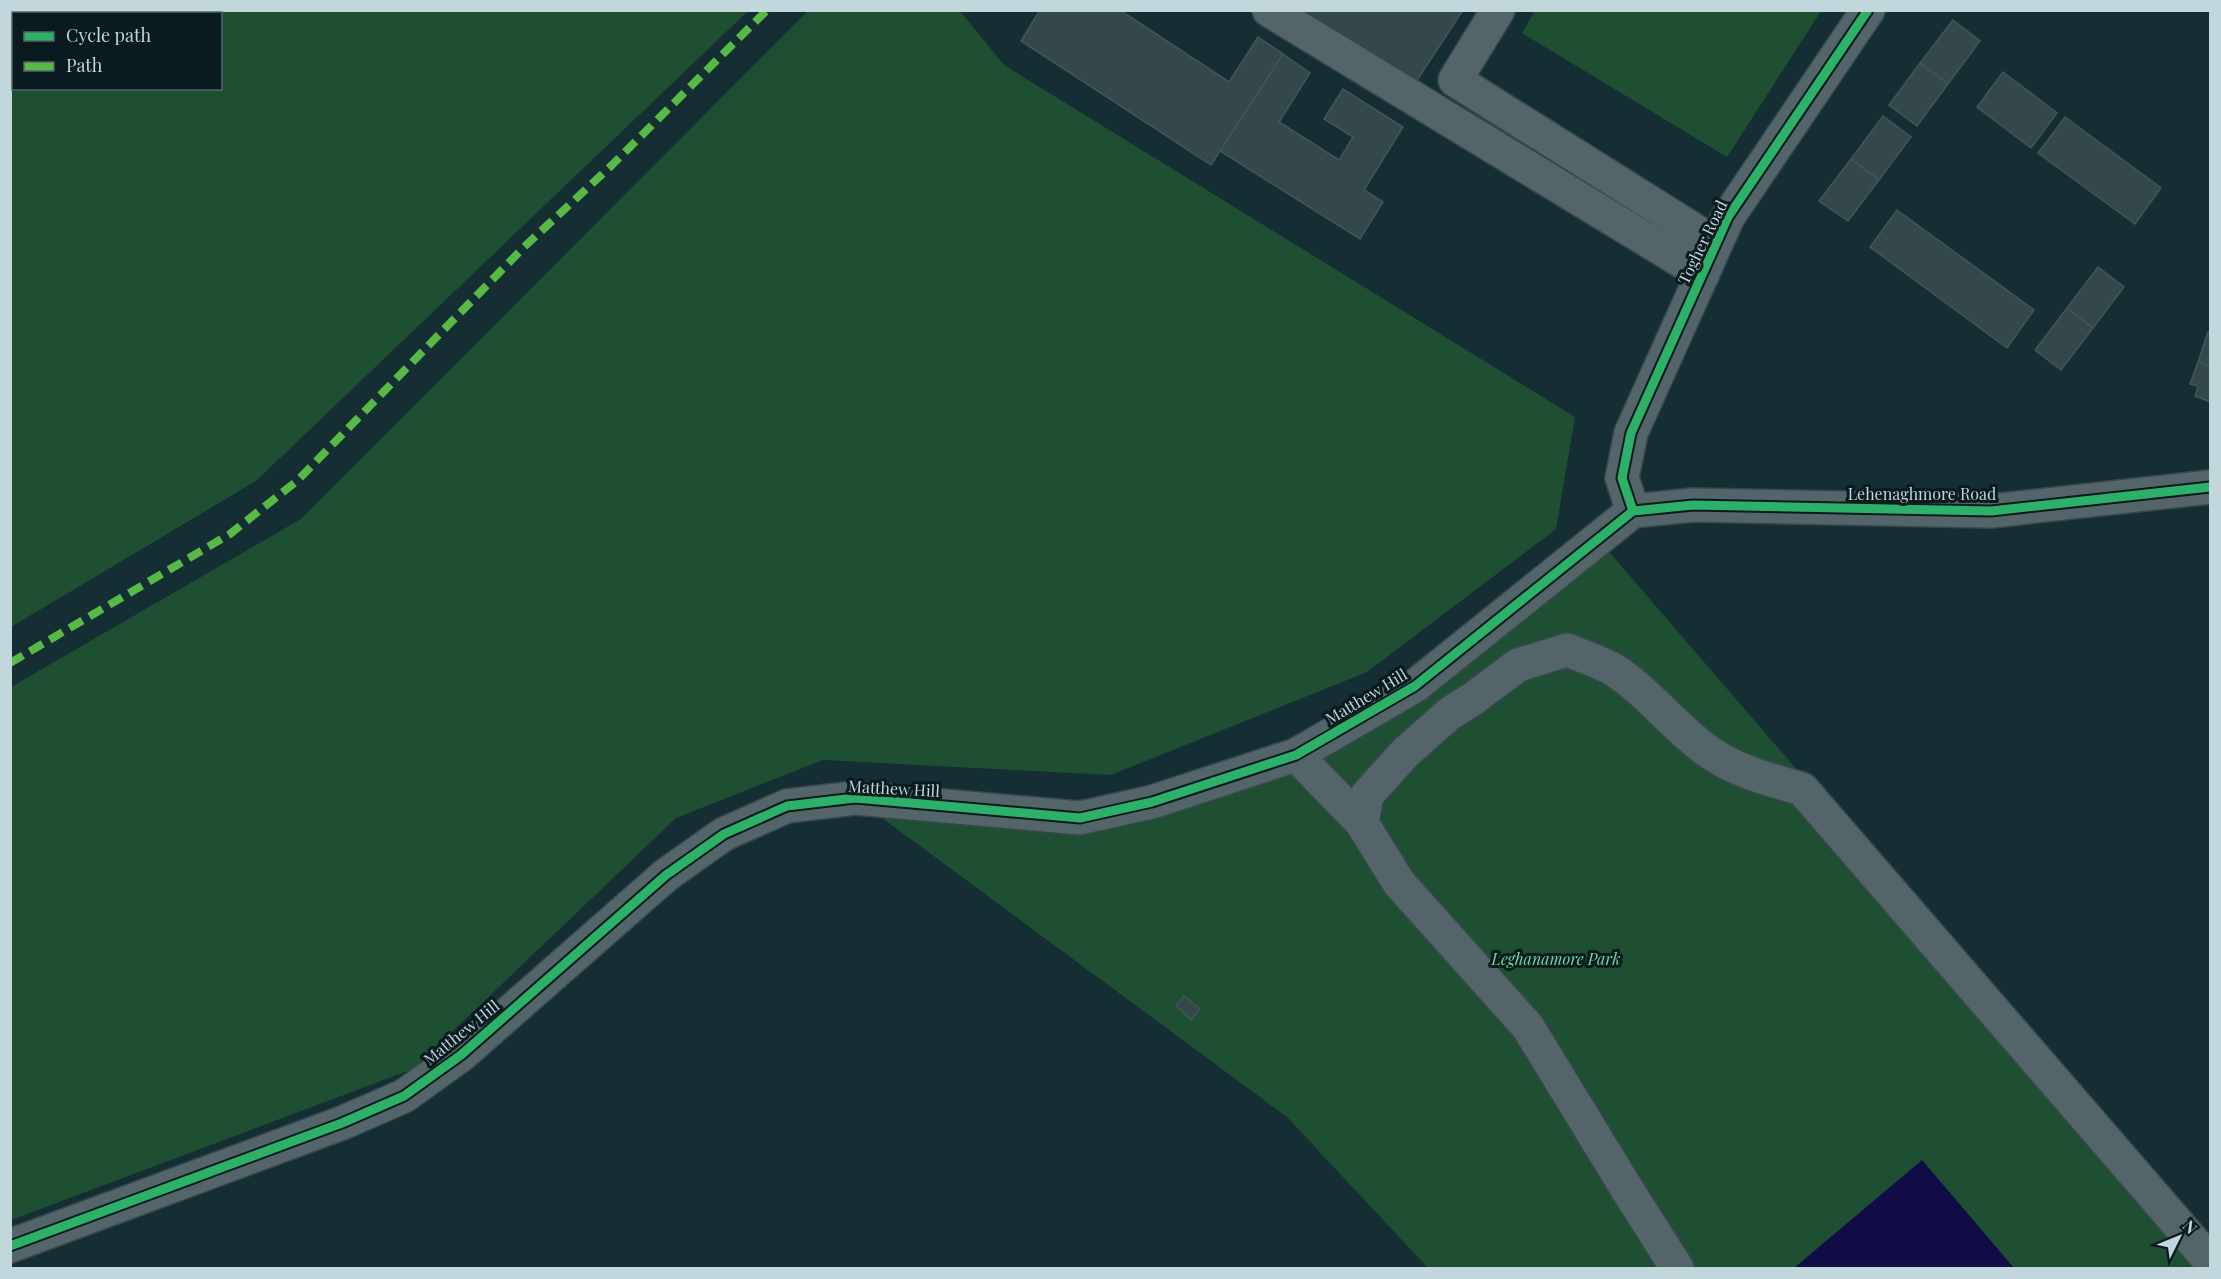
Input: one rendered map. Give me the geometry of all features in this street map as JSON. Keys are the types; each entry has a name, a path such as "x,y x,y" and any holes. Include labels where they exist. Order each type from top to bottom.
{"street":[{"path":"1269,10 1703,274"},
{"path":"1498,10 1455,80 1716,243"},
{"name":"Togher Road","path":"1633,511 1622,478 1631,433 1728,217 1868,10"},
{"name":"Lehenaghmore Road","path":"1633,511 1693,505 1991,511 2211,487"},
{"name":"Matthew Hill","path":"10,1246 342,1123 404,1096 460,1055 666,875 724,834 787,806 855,798 1080,818 1152,802 1296,755 1415,686 1633,511"},
{"path":"1362,823 1367,795 1406,752 1449,714 1518,665 1567,650 1614,670 1657,706 1689,738 1714,755 1736,768 1802,789 2211,1261"},
{"path":"1296,755 1362,823 1399,884 1528,1027 1677,1269"}],"green space":[{"path":"11,10 748,11 256,481 11,627"},
{"path":"1535,10 1821,11 1727,157 1522,33"},
{"path":"808,11 960,11 1004,65 1575,417 1556,529 1367,672 1111,775 823,760 676,818 413,1069 11,1220 11,687 301,519"},
{"name":"Leghanamore Park","path":"1598,539 2210,1249 2210,1268 1428,1268 1287,1117 855,798 1080,818 1296,755"}],"shaded area":[{"path":"1922,1160 2014,1268 1794,1268"}],"building":[{"path":"1040,10 1120,10 1229,82 1258,37 1283,54 1211,165 1021,41"},
{"path":"1300,10 1463,10 1414,85"},
{"path":"1953,20 1980,41 1948,84 1920,63"},
{"path":"1283,54 1310,73 1279,122 1339,160 1353,137 1324,119 1343,89 1403,127 1364,190 1383,202 1360,239 1220,151"},
{"path":"1920,63 1948,84 1917,126 1889,105"},
{"path":"2003,72 2057,113 2031,148 1977,107"},
{"path":"1883,116 1911,137 1879,180 1851,159"},
{"path":"2065,117 2161,188 2135,224 2038,153"},
{"path":"1851,159 1879,180 1848,221 1819,201"},
{"path":"1897,210 2034,310 2007,348 1870,247"},
{"path":"2098,267 2124,287 2093,328 2067,308"},
{"path":"2067,308 2093,328 2061,370 2035,350"},
{"path":"2208,332 2210,332 2210,366 2198,362"},
{"path":"2198,362 2210,366 2210,402 2195,396 2198,386 2190,384"},
{"path":"1184,996 1200,1009 1191,1020 1176,1006"}],"marked path":[{"path":"10,663 230,534 297,481 523,248 612,165 767,10"}],"cycle path":[{"path":"1633,511 1622,478 1631,433 1728,217 1868,10"},
{"path":"1633,511 1693,505 1991,511 2210,487"},
{"path":"10,1246 342,1123 404,1096 461,1055 666,875 724,834 787,806 855,798 1080,818 1152,802 1296,755 1415,686 1633,511"}]}
